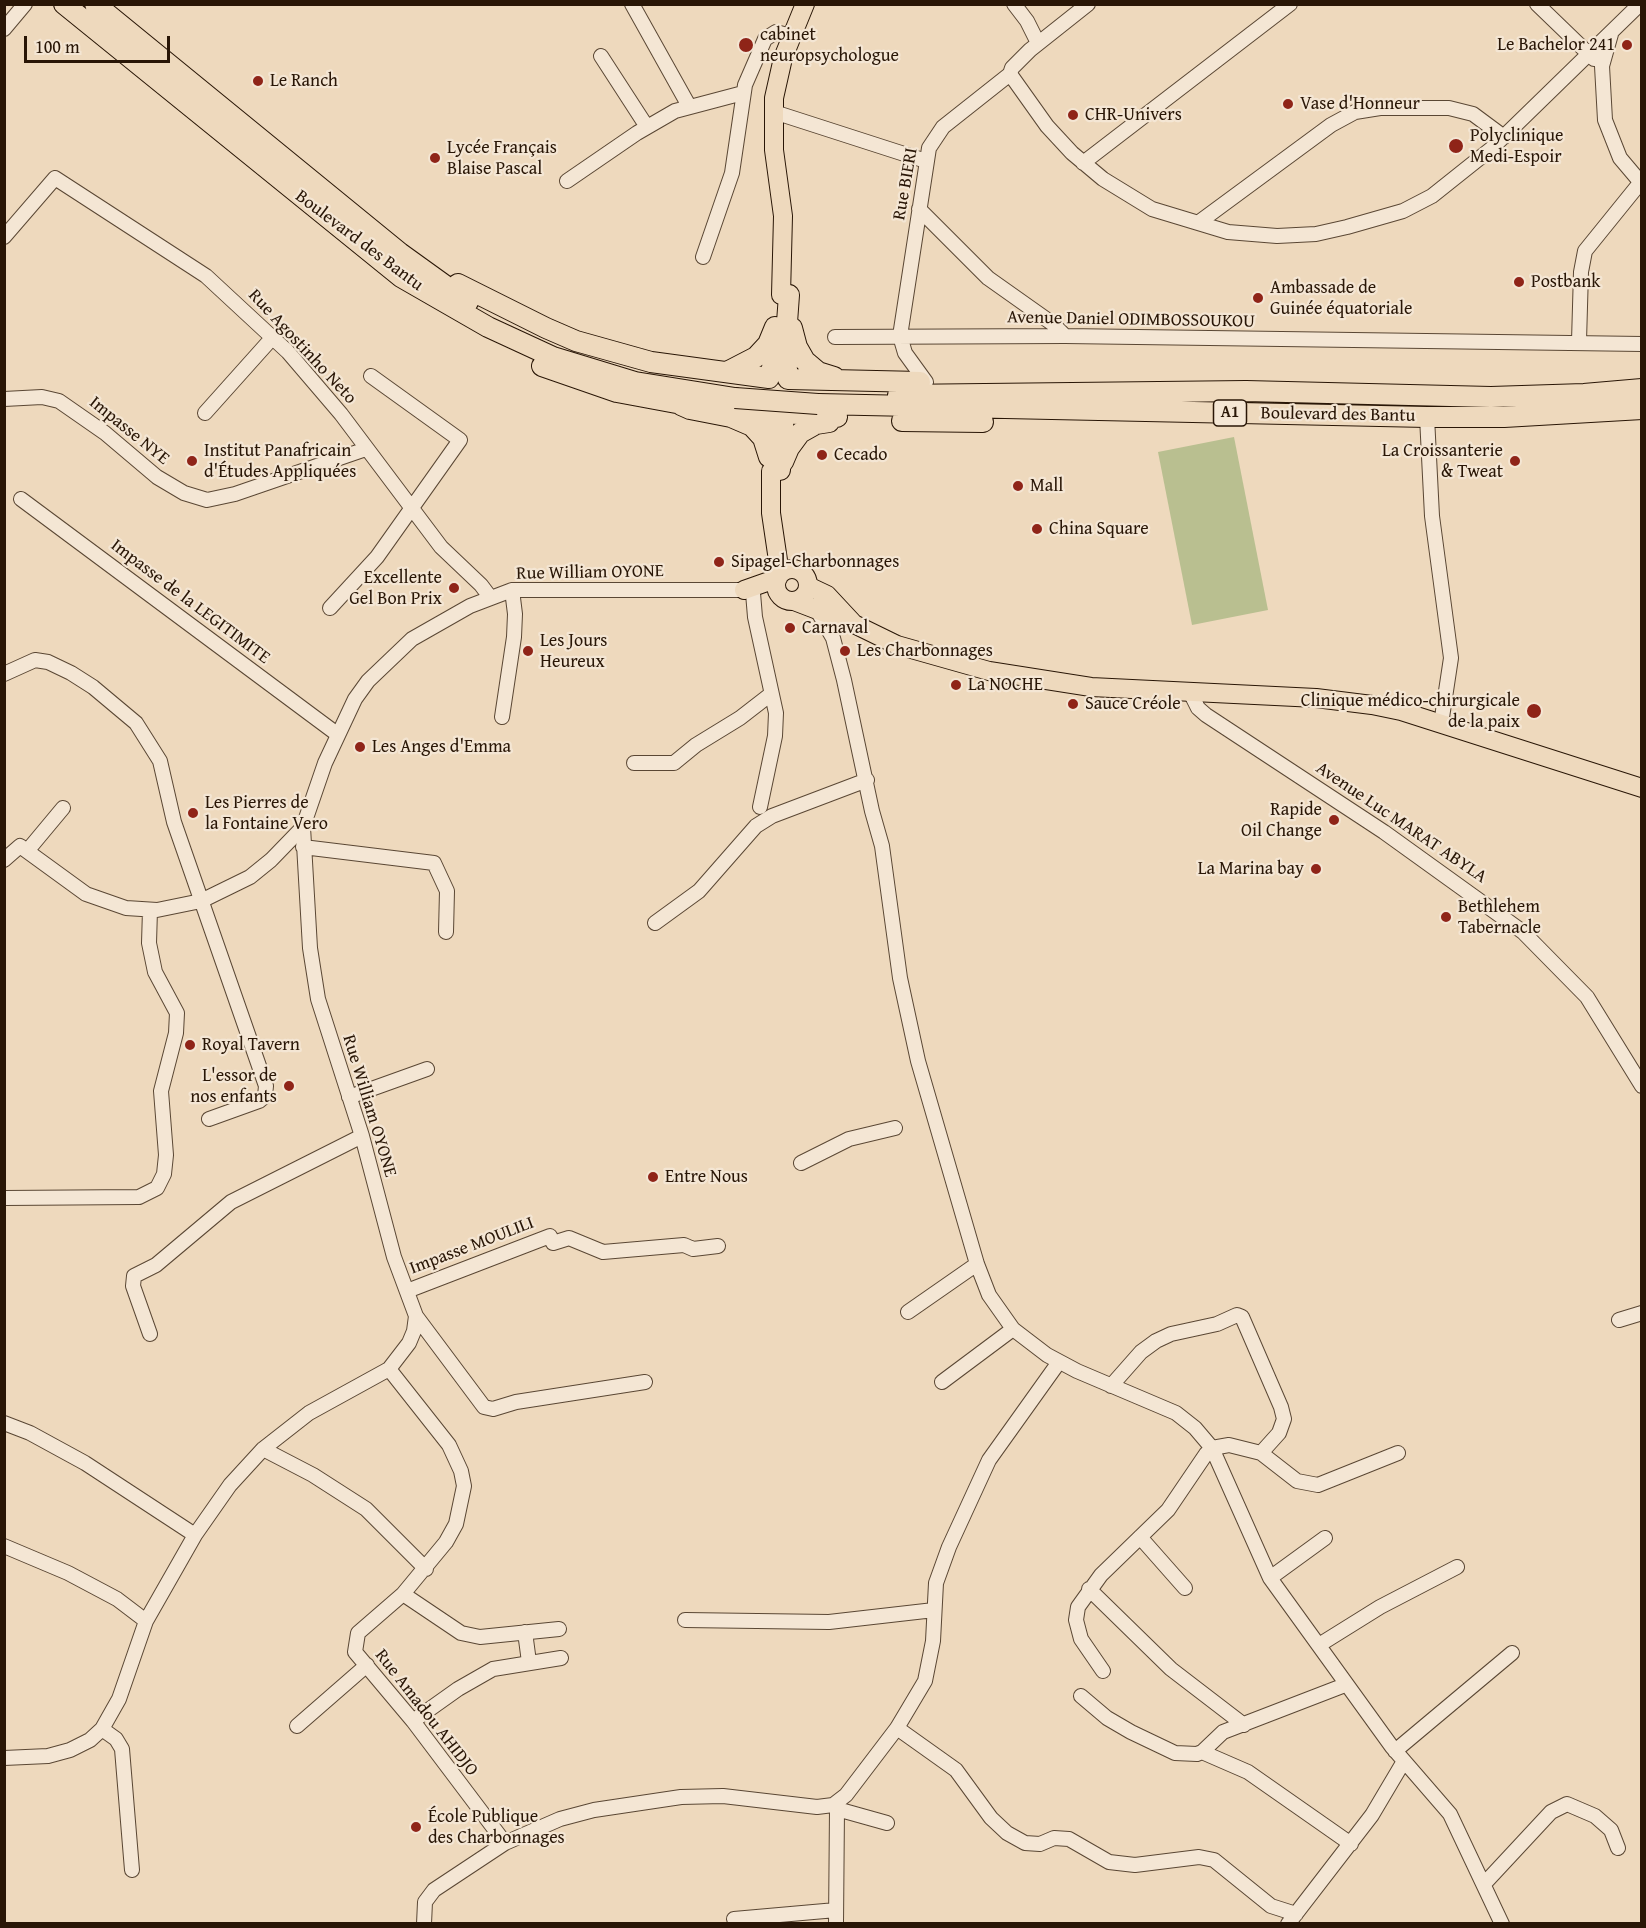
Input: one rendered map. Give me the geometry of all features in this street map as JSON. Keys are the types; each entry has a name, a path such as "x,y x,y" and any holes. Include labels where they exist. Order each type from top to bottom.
{"highway":[{"path":"50,4 76,25 97,32"},
{"name":"Boulevard des Bantu","path":"64,4 401,277 488,327 553,357 635,382 733,386"},
{"name":"Boulevard des Bantu","path":"95,4 400,253 473,306 551,344 646,375 733,386"},
{"path":"401,277 408,290 427,304 458,324 525,358 589,384 648,400 777,413 950,423 1074,423 1214,419 1247,414"},
{"path":"779,378 786,350 785,295"},
{"path":"785,295 792,332 800,355 818,372 851,382"},
{"path":"733,386 768,344 785,295"},
{"path":"779,378 795,387 797,397 793,407 777,413 761,406 758,396 761,385 779,378"},
{"path":"733,386 779,378 851,382 1213,385 1246,391"},
{"path":"733,386 819,399"},
{"name":"Boulevard des Bantu","path":"819,399 1246,391 1491,397 1584,394 1641,389"},
{"name":"Boulevard des Bantu","path":"819,399 1247,414 1427,417 1513,417 1641,409"},
{"path":"681,405 737,419 752,426 765,442 776,470"},
{"path":"776,470 781,436 777,413"},
{"path":"776,470 789,448 807,427 854,418"}],"main road":[{"path":"785,295 795,214 787,167 774,135 774,112 778,74 805,4"},
{"path":"776,470 771,513 785,583 802,598 808,586 827,595 854,624"},
{"path":"748,591 785,583"},
{"path":"785,583 818,612 854,624 897,645 1005,674 1091,687 1345,701 1401,711 1641,788"}],"street":[{"path":"4,29 25,4"},
{"path":"632,4 689,106"},
{"path":"1014,4 1027,21 1038,43"},
{"name":"Rue BIERI","path":"900,336 926,161 933,140 943,127 1010,74 1017,61 1088,4"},
{"path":"1083,163 1290,4"},
{"path":"1537,4 1602,66"},
{"path":"1010,74 1047,126 1083,163 1141,203 1167,214 1234,233 1277,236 1330,231 1377,219 1432,196 1461,176 1641,4"},
{"path":"703,257 732,173 743,93 765,39 776,32 791,36"},
{"path":"1579,342 1581,272 1585,250 1641,183 1620,158 1607,128 1602,66 1612,32"},
{"path":"600,56 647,127"},
{"path":"567,181 647,127 689,106 743,93"},
{"path":"1198,223 1331,125 1354,112 1380,108 1449,108 1473,114 1504,137"},
{"path":"774,112 926,161"},
{"name":"Rue Agostinho Neto","path":"4,237 54,178 206,276 273,337 341,414 411,510 441,547 481,585 489,597"},
{"path":"920,209 988,278 1053,324 1065,336"},
{"path":"900,336 904,353 926,382"},
{"name":"Avenue Daniel ODIMBOSSOUKOU","path":"835,337 1065,336 1641,344"},
{"path":"205,413 273,337"},
{"path":"330,608 362,576 460,440 371,376"},
{"name":"Impasse NYE","path":"4,399 42,397 59,401 105,433 157,477 184,493 207,500 235,494 366,449"},
{"path":"1427,417 1432,516 1451,658 1441,724"},
{"name":"Impasse de la LEGITIMITE","path":"21,499 337,734"},
{"path":"502,717 514,637 515,614 512,590"},
{"name":"Rue William OYONE","path":"645,1382 516,1402 493,1409 484,1407 416,1316 388,1238 362,1136 316,990 310,948 303,827 337,734 362,689 397,651 433,626 489,597 512,590 748,591"},
{"path":"748,591 776,713 775,736 760,807"},
{"path":"818,612 833,638 882,846 900,978 918,1061 977,1264 993,1302 1013,1329 1059,1362 1176,1413 1196,1428 1212,1449 1270,1578 1345,1685 1400,1756 1450,1814 1502,1923"},
{"path":"4,674 35,660 48,662 93,687 136,723 159,760 174,822 266,1086 265,1096 259,1101 209,1119"},
{"name":"Avenue Luc MARAT ABYLA","path":"1190,692 1198,708 1206,716 1384,832 1523,932 1587,997 1641,1086"},
{"path":"634,763 674,763 696,745 740,718 771,694"},
{"path":"656,923 699,891 764,821 867,780"},
{"path":"28,850 63,808"},
{"path":"4,860 20,846 86,894 126,908 150,910 178,907 201,901 250,877 271,860 303,827"},
{"path":"303,847 434,863 447,891 446,932"},
{"path":"4,1198 139,1197 157,1188 161,1181 166,1155 161,1091 176,1033 177,1013 154,972 149,943 150,910"},
{"path":"349,1097 427,1069"},
{"path":"801,1163 849,1138 895,1128"},
{"path":"150,1334 133,1286 135,1276 165,1258 231,1202 362,1136"},
{"name":"Impasse MOULILI","path":"407,1291 550,1236 553,1243 569,1238 603,1252 684,1245 693,1249 718,1246"},
{"path":"908,1312 977,1264"},
{"path":"1619,1320 1641,1313"},
{"path":"1111,1386 1141,1352 1156,1341 1171,1334 1216,1324 1238,1315 1242,1317 1284,1419 1279,1433 1261,1453"},
{"path":"4,1758 48,1755 70,1750 90,1740 102,1729 115,1707 146,1621 195,1535 230,1485 263,1449 322,1404 388,1369 409,1343 414,1331 416,1316"},
{"path":"942,1382 1013,1329"},
{"path":"734,1919 836,1917 835,1807 897,1728 925,1681 933,1641 934,1610 940,1570 976,1485 1006,1434 1059,1362"},
{"name":"Rue Amadou AHIDJO","path":"388,1369 443,1436 461,1471 464,1486 456,1524 426,1569 403,1594 358,1633 355,1652 413,1721 505,1843"},
{"path":"4,1423 55,1445 195,1535"},
{"path":"1102,1671 1081,1640 1076,1620 1078,1607 1089,1589 1168,1510 1201,1460 1212,1449 1234,1446 1261,1453 1298,1481 1318,1485 1398,1453"},
{"path":"263,1449 313,1475 366,1509 426,1569"},
{"path":"1140,1538 1185,1588"},
{"path":"1270,1578 1325,1538"},
{"path":"4,1546 68,1573 117,1599 146,1621"},
{"path":"1319,1645 1380,1607 1457,1567"},
{"path":"1089,1589 1171,1669 1244,1725"},
{"path":"403,1594 461,1633 480,1637 559,1629"},
{"path":"685,1620 829,1622 934,1610"},
{"path":"525,1632 529,1662"},
{"path":"897,1728 956,1770 991,1818 1007,1833 1025,1843 1040,1844 1054,1838 1069,1839 1109,1862 1135,1865 1199,1857 1214,1860 1271,1906 1292,1919 1372,1815 1400,1756 1512,1653"},
{"path":"413,1721 476,1677 493,1669 561,1658"},
{"path":"297,1726 368,1665"},
{"path":"1202,1752 1223,1732 1345,1685"},
{"path":"1081,1696 1107,1718 1157,1745 1175,1752 1202,1752 1248,1772 1351,1844"},
{"path":"102,1729 116,1739 122,1749 132,1870"},
{"path":"424,1923 425,1902 434,1890 505,1843 560,1819 594,1810 681,1797 723,1796 835,1807 886,1823"},
{"path":"1484,1884 1551,1812 1567,1804 1595,1816 1611,1830 1618,1848"}],"green space":[{"path":"1234,437 1268,610 1192,625 1158,452"}],"place":[{"name":"cabinet neuropsychologue","path":"746,45"},
{"name":"Le Bachelor 241","path":"1627,45"},
{"name":"Le Ranch","path":"258,81"},
{"name":"Vase d'Honneur","path":"1288,104"},
{"name":"CHR-Univers","path":"1073,115"},
{"name":"Polyclinique Medi-Espoir","path":"1456,146"},
{"name":"Lycée Français Blaise Pascal","path":"435,158"},
{"name":"Postbank","path":"1519,282"},
{"name":"Ambassade de Guinée équatoriale","path":"1258,298"},
{"name":"Cecado","path":"822,455"},
{"name":"Institut Panafricain d'Études Appliquées","path":"192,461"},
{"name":"La Croissanterie & Tweat","path":"1515,461"},
{"name":"Mall","path":"1018,486"},
{"name":"China Square","path":"1037,529"},
{"name":"Sipagel-Charbonnages","path":"719,562"},
{"name":"Excellente Gel Bon Prix","path":"454,588"},
{"name":"Carnaval","path":"790,628"},
{"name":"Les Jours Heureux","path":"528,651"},
{"name":"Les Charbonnages","path":"845,651"},
{"name":"La NOCHE","path":"956,685"},
{"name":"Sauce Créole","path":"1073,704"},
{"name":"Clinique médico-chirurgicale de la paix","path":"1534,711"},
{"name":"Les Anges d'Emma","path":"360,747"},
{"name":"Les Pierres de la Fontaine Vero","path":"193,813"},
{"name":"Rapide Oil Change","path":"1334,820"},
{"name":"La Marina bay","path":"1316,869"},
{"name":"Bethlehem Tabernacle","path":"1446,917"},
{"name":"Royal Tavern","path":"190,1045"},
{"name":"L'essor de nos enfants","path":"289,1086"},
{"name":"Entre Nous","path":"653,1177"},
{"name":"École Publique des Charbonnages","path":"416,1827"}]}
